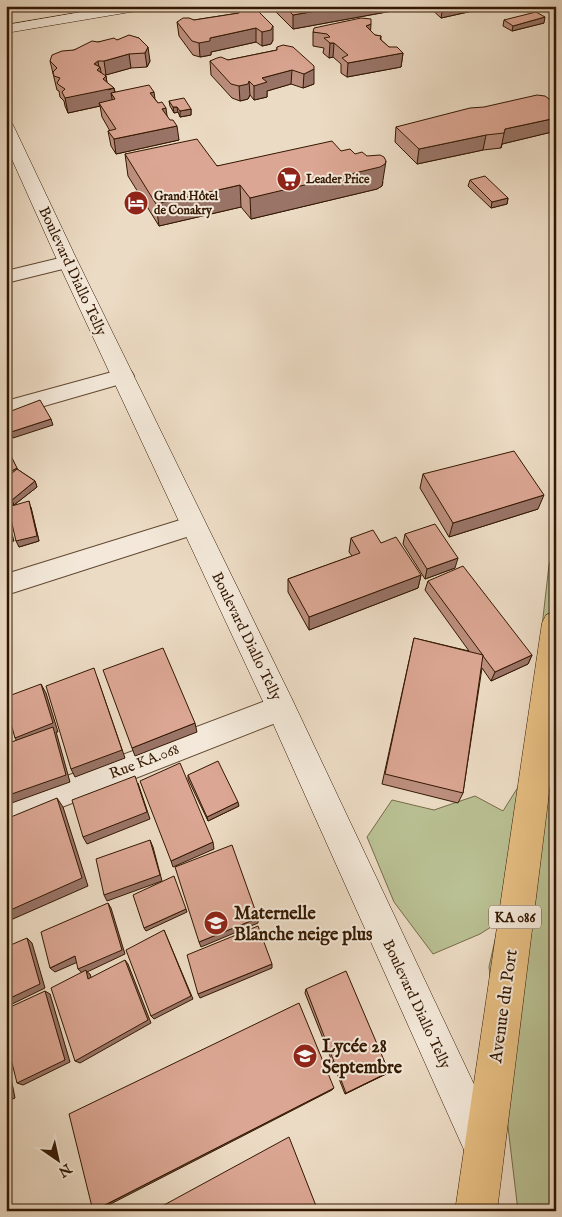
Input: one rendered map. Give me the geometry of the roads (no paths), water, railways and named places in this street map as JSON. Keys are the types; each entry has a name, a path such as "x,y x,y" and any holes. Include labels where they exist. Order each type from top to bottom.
{"main road":[{"name":"Avenue du Port","path":"476,1211 483,1147 556,623"}],"street":[{"path":"6,29 142,6"},
{"name":"Boulevard Diallo Telly","path":"6,127 68,262 281,708 483,1147"},
{"path":"6,277 68,262"},
{"path":"6,409 123,376"},
{"path":"6,585 193,525"},
{"name":"Rue KA.068","path":"6,814 281,708"}],"place":[{"name":"Leader Price","path":"289,179"},
{"name":"Grand Hôtel de Conakry","path":"136,203"},
{"name":"Maternelle Blanche neige plus","path":"216,923"},
{"name":"Lycée 28 Septembre","path":"305,1056"}]}
